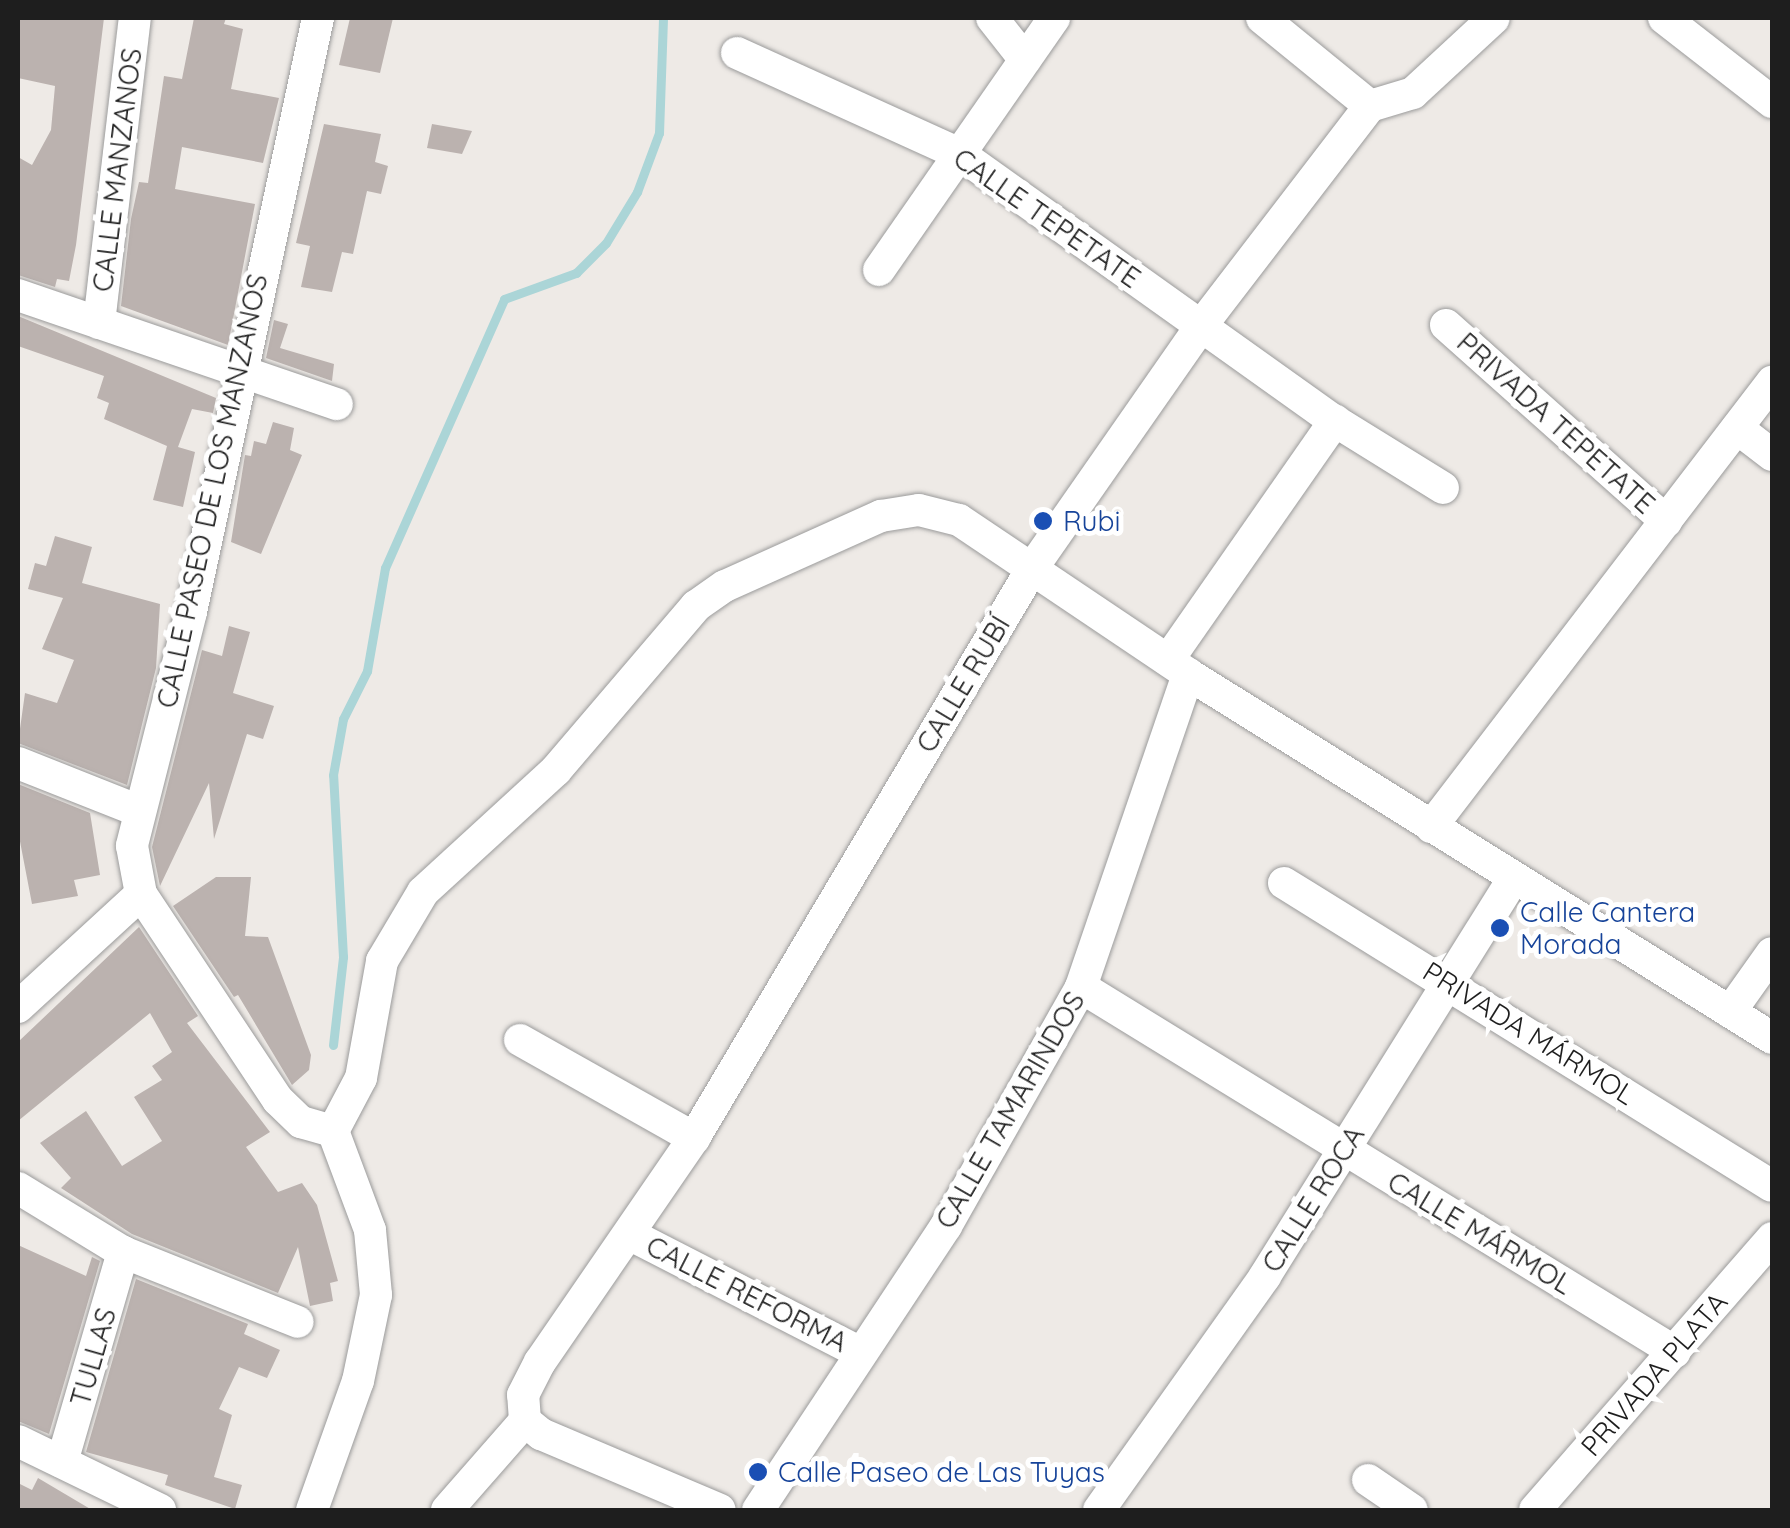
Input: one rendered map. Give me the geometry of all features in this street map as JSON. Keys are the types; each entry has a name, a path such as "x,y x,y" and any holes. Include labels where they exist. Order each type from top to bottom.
{"street":[{"name":"CALLE MANZANOS","path":"98,323 135,18"},
{"name":"CALLE PASEO DE LOS MANZANOS","path":"318,18 238,371 191,612 132,846 142,894 278,1100 302,1122 333,1131"},
{"path":"992,18 1025,60"},
{"path":"879,270 1054,18"},
{"path":"1262,18 1370,106 1413,93 1494,18"},
{"path":"1664,18 1772,102"},
{"name":"CALLE TEPETATE","path":"737,53 960,154 1335,421"},
{"name":"CALLE RUBÍ","path":"526,1421 522,1395 540,1362 632,1236 694,1138 1033,567 1200,326 1370,106"},
{"path":"18,295 337,404"},
{"name":"PRIVADA TEPETATE","path":"1446,325 1666,521"},
{"path":"1431,827 1772,382"},
{"path":"1335,421 1443,488"},
{"name":"CALLE TAMARINDOS","path":"758,1510 946,1226 1081,987 1178,667 1335,421"},
{"path":"1737,428 1772,455"},
{"path":"312,1510 358,1382 376,1295 370,1230 333,1131 361,1078 382,960 398,925 424,892 616,707 696,606 726,586 881,516 919,510 959,520 1178,667 1772,1038"},
{"path":"18,764 138,811"},
{"name":"CALLE ROCA","path":"1099,1510 1265,1276 1514,878"},
{"name":"PRIVADA MÁRMOL","path":"1284,883 1772,1186"},
{"path":"18,1008 142,894"},
{"path":"1730,1012 1772,953"},
{"name":"CALLE MÁRMOL","path":"1081,987 1675,1352"},
{"path":"520,1040 694,1138"},
{"path":"18,1188 124,1252 298,1322"},
{"name":"CALLE REFORMA","path":"632,1236 860,1353"},
{"name":"PRIVADA PLATA","path":"1534,1510 1772,1238"},
{"name":"TULLAS","path":"62,1462 124,1252"},
{"path":"447,1510 526,1421 540,1434 720,1510"},
{"path":"18,1441 160,1510"},
{"path":"1368,1480 1412,1510"}],"building":[{"path":"18,18 104,18 76,245 69,281 57,279 55,287 18,275 18,157 32,165 51,130 55,86 18,78"},
{"path":"194,18 226,18 224,24 243,29 231,89 279,98 263,163 182,147 175,189 255,204 228,345 121,306 131,219 139,182 148,183 164,76 182,79"},
{"path":"350,18 393,18 380,73 339,65"},
{"path":"324,124 381,134 375,162 388,166 381,194 367,191 353,254 342,252 332,292 301,287 310,246 296,243"},
{"path":"432,124 472,131 462,154 427,148"},
{"path":"18,316 216,398 213,413 192,409 178,447 195,452 183,507 153,500 167,446 104,419 109,403 97,398 104,376 18,346"},
{"path":"274,320 288,324 280,348 334,364 332,381 266,358"},
{"path":"273,422 294,428 290,450 302,455 261,554 231,542 245,455 251,456 254,441 266,444"},
{"path":"55,536 92,547 82,583 160,604 156,668 127,785 18,743 25,693 57,703 74,660 42,649 63,598 28,589 35,563 46,566"},
{"path":"229,626 250,632 233,693 274,706 263,739 247,734 214,839 209,783 160,886 152,847 202,650 222,656"},
{"path":"18,784 90,813 100,875 74,880 78,896 32,904 18,831"},
{"path":"216,877 251,877 245,936 268,937 311,1055 309,1070 292,1085 238,995 234,997 173,906"},
{"path":"139,927 198,1016 187,1023 270,1132 246,1147 278,1192 302,1183 317,1205 338,1281 330,1283 333,1301 310,1306 298,1247 278,1293 132,1234 61,1188 71,1178 40,1143 86,1111 122,1166 162,1141 134,1097 162,1080 152,1066 172,1052 150,1013 18,1121 18,1042"},
{"path":"18,1245 86,1276 92,1257 100,1261 49,1434 18,1421"},
{"path":"136,1279 248,1324 244,1334 280,1350 267,1378 239,1367 219,1409 232,1415 214,1477 242,1485 235,1509 165,1485 168,1475 86,1452"},
{"path":"38,1478 92,1510 18,1510 18,1483 32,1490"}],"waterway":[{"path":"333,1045 343,957 333,775 343,719 367,671 385,568 504,299 576,273 606,243 637,192 659,133 663,18"}],"place":[{"name":"Rubi","path":"1043,521"},
{"name":"Calle Cantera Morada","path":"1500,928"},
{"name":"Calle Paseo de Las Tuyas","path":"758,1472"}]}
